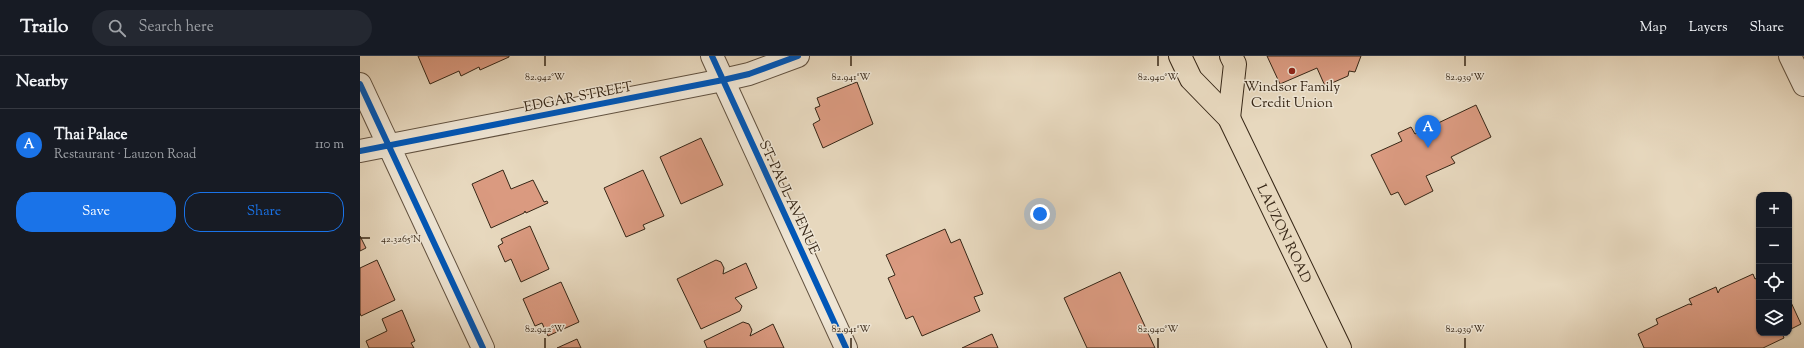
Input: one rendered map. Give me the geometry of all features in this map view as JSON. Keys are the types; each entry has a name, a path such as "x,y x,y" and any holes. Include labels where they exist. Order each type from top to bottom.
{"main road":[{"name":"LAUZON ROAD","path":"1180,56 1191,79 1229,118 1340,348"},
{"path":"1229,118 1235,64 1231,56"}],"street":[{"name":"ST. PAUL AVENUE","path":"712,56 846,348"},
{"name":"EDGAR STREET","path":"360,151 723,80 749,74 798,56"},
{"path":"1790,56 1804,85"},
{"path":"360,84 483,348"}],"building":[{"path":"418,56 509,57 480,70 479,67 461,76 459,71 430,84"},
{"name":"Windsor Family Credit Union","path":"1267,56 1361,56 1355,72 1349,71 1348,76 1325,86 1317,68 1280,84"},
{"path":"857,82 873,124 823,148 813,124 820,120 815,108 820,106 817,98"},
{"path":"1476,105 1491,137 1451,157 1455,163 1426,176 1433,191 1405,205 1398,192 1391,195 1371,155 1402,141 1398,133 1411,127 1415,134"},
{"path":"701,138 723,185 681,204 660,157"},
{"path":"503,170 511,189 533,180 544,202 547,201 548,203 526,213 525,211 524,213 491,228 472,184"},
{"path":"643,170 664,216 643,225 645,229 626,237 604,188"},
{"path":"530,226 549,269 521,282 511,259 505,262 498,246 503,243 501,239"},
{"path":"945,229 951,243 960,239 983,294 974,297 980,311 922,336 913,316 906,319 888,278 895,275 886,255"},
{"path":"360,236 366,248 360,251"},
{"path":"377,260 395,300 361,316 360,268"},
{"path":"716,260 721,262 724,268 723,274 746,263 757,288 735,298 742,306 740,311 701,329 677,279"},
{"path":"1120,272 1155,348 1087,348 1064,298"},
{"path":"1753,274 1756,278 1756,336 1783,336 1784,338 1763,348 1644,348 1638,334 1658,324 1656,319 1689,304 1692,305 1689,299 1716,287 1718,293 1720,289"},
{"path":"561,282 579,322 548,336 542,323 535,326 523,299"},
{"path":"1792,304 1801,324 1792,328"},
{"path":"402,310 415,341 411,343 414,348 369,348 366,341 387,331 382,319"},
{"path":"743,322 749,324 752,330 750,336 773,324 784,348 707,348 704,341"},
{"path":"992,334 998,348 962,348"},
{"path":"577,339 581,348 557,348"}],"cycle path":[{"path":"712,56 846,348"},
{"path":"360,151 723,80 749,74 798,56"},
{"path":"360,84 483,348"}],"place":[{"name":"Windsor Family Credit Union","path":"1292,71"},
{"name":"Thai Palace","path":"1428,148"}]}
